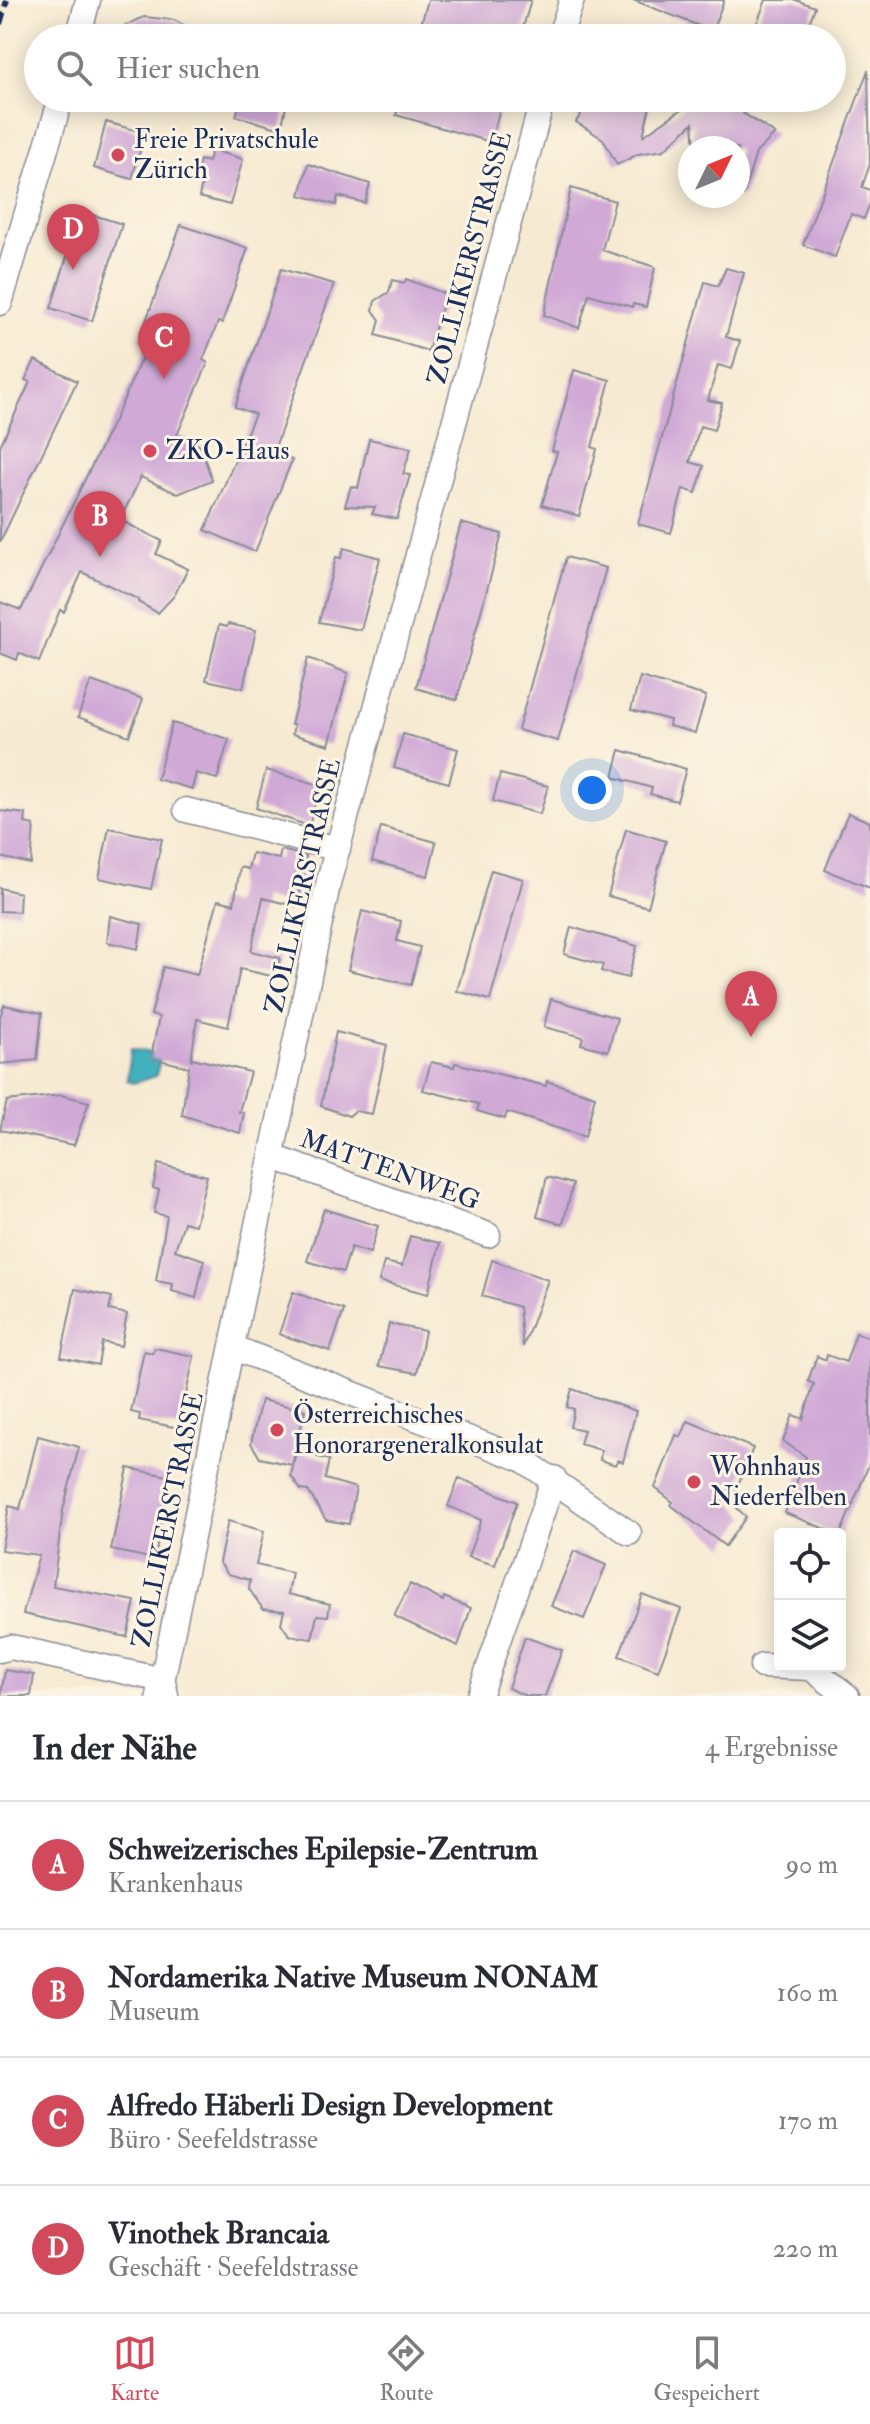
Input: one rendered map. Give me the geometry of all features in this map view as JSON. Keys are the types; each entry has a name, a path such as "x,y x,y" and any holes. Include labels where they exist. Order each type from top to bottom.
{"street":[{"path":"82,24 88,0"},
{"path":"564,24 572,0"},
{"path":"0,303 57,112"},
{"name":"ZOLLIKERSTRASSE","path":"163,1691 338,849 539,112"},
{"path":"186,810 338,849"},
{"name":"MATTENWEG","path":"273,1157 488,1235"},
{"path":"234,1348 522,1459 554,1478 629,1533"},
{"path":"479,1696 554,1478"},
{"path":"0,1650 11,1647 163,1691"},
{"path":"762,1666 811,1668 847,1696"}],"water":[{"path":"131,1049 161,1055 156,1076 133,1083 127,1080"}],"building":[{"path":"428,0 531,0 524,24 421,24"},
{"path":"633,0 724,0 715,24 694,24"},
{"path":"766,0 796,0 815,7 809,24 757,24"},
{"path":"144,17 174,20 182,24 129,24"},
{"path":"868,70 870,164 862,187 870,190 870,203 864,219 851,214 835,257 803,245"},
{"path":"237,112 285,112 281,129 236,116"},
{"path":"397,112 499,112 491,142 396,115"},
{"path":"582,112 649,112 643,136 678,112 743,112 775,134 756,153 750,173 750,136 694,136 693,123 664,150 638,154 617,165 603,139 576,122"},
{"path":"106,122 145,133 132,179 94,168"},
{"path":"211,150 243,159 230,205 199,197 202,184 194,181 200,160 208,162"},
{"path":"308,164 370,184 365,203 338,196 336,205 300,195"},
{"path":"571,188 615,201 602,250 655,267 646,307 633,304 632,307 589,294 579,328 544,315"},
{"path":"81,211 122,224 92,321 51,308"},
{"path":"181,225 248,248 222,323 218,322 203,360 208,363 177,435 200,446 212,480 178,494 141,477 120,520 162,541 156,554 188,569 174,596 158,613 139,600 82,572 64,612 60,610 39,662 19,653 17,660 0,653 0,602 21,610 120,408 148,343 139,340"},
{"path":"726,268 744,273 726,337 740,341 732,369 718,365 708,400 722,403 714,430 700,426 690,462 704,466 696,493 683,489 671,533 638,524 705,282 718,286"},
{"path":"281,269 334,284 273,453 292,460 255,552 205,530 255,414 235,407"},
{"path":"406,279 446,294 428,351 376,335 380,320 373,310 375,301 389,292 392,280 405,283"},
{"path":"35,360 77,381 0,542 0,446 30,382 25,380"},
{"path":"574,370 610,380 592,447 597,449 579,516 542,505 557,452 552,451"},
{"path":"369,439 411,448 403,474 410,475 397,519 372,514 375,507 345,506 351,486 358,488"},
{"path":"461,523 502,534 457,700 416,688"},
{"path":"344,548 380,558 361,630 319,622 336,557 341,558"},
{"path":"566,557 606,568 558,741 518,730"},
{"path":"228,624 256,630 243,688 206,680 219,625 227,627"},
{"path":"308,658 348,673 329,745 292,734 294,725 291,725"},
{"path":"640,677 706,696 695,733 669,726 670,720 631,710"},
{"path":"91,681 143,699 129,736 78,717"},
{"path":"172,723 229,739 217,779 196,773 192,789 157,779"},
{"path":"403,734 458,749 449,783 394,768"},
{"path":"620,750 686,769 677,801 650,794 652,788 613,777"},
{"path":"266,770 320,785 309,826 256,808"},
{"path":"500,774 548,786 540,814 493,801"},
{"path":"0,811 26,814 25,823 34,825 31,864 0,857"},
{"path":"848,813 870,822 870,888 825,870"},
{"path":"381,827 436,842 428,876 372,861"},
{"path":"109,828 162,839 151,889 99,878"},
{"path":"626,829 666,841 648,907 608,896"},
{"path":"281,850 306,856 296,906 263,898 251,951 280,958 276,977 240,969 228,1027 197,1019 191,1061 192,1058 250,1072 239,1112 244,1113 240,1133 182,1115 189,1067 151,1058 159,1017 151,1015 163,967 197,975 218,900 234,904 240,867 248,869 252,853 279,859"},
{"path":"491,870 523,879 490,1000 457,991"},
{"path":"0,888 20,893 19,912 0,911"},
{"path":"362,911 401,921 397,941 420,947 411,985 348,970"},
{"path":"110,916 142,924 138,949 107,942"},
{"path":"571,927 637,946 628,978 601,971 603,965 564,954"},
{"path":"551,999 617,1018 608,1051 581,1044 583,1037 544,1027"},
{"path":"4,1005 42,1013 37,1060 0,1064 0,1017"},
{"path":"336,1032 387,1045 372,1114 355,1111 349,1116 321,1106"},
{"path":"431,1062 454,1067 455,1063 546,1086 547,1081 595,1096 585,1137 507,1112 505,1119 477,1111 479,1104 423,1090"},
{"path":"61,1095 89,1102 74,1145 0,1130 7,1101"},
{"path":"158,1164 207,1176 195,1225 184,1222 175,1250 204,1260 196,1298 172,1291 173,1284 156,1281 167,1216 154,1213 159,1190 153,1188"},
{"path":"547,1177 573,1184 563,1224 537,1217"},
{"path":"324,1209 378,1226 370,1253 351,1247 343,1272 307,1261"},
{"path":"410,1236 440,1243 428,1294 379,1281 384,1262 402,1266"},
{"path":"492,1260 548,1280 523,1347 519,1307 482,1296"},
{"path":"75,1289 112,1297 109,1310 127,1314 121,1346 102,1342 98,1365 61,1357"},
{"path":"293,1292 344,1310 330,1351 279,1334"},
{"path":"389,1324 425,1331 417,1373 379,1366"},
{"path":"856,1333 870,1338 870,1462 843,1528 822,1528 785,1513 806,1457 783,1441 793,1415 803,1419 814,1384 808,1381 817,1356 826,1360 827,1355 846,1362"},
{"path":"155,1348 194,1356 179,1428 139,1420 140,1414 131,1412 144,1351 152,1353"},
{"path":"572,1389 636,1411 623,1462 618,1460 616,1465 600,1460 601,1450 580,1444 584,1430 570,1427 574,1409 567,1407"},
{"path":"261,1400 305,1410 292,1465 260,1458 251,1443"},
{"name":"Wohnhaus Niederfelben","path":"688,1421 753,1448 731,1502 746,1517 725,1546 671,1505 673,1502 655,1488 676,1435 681,1437"},
{"path":"38,1436 79,1447 63,1510 53,1586 135,1601 127,1637 23,1614 39,1555 1,1550 9,1506 20,1509"},
{"path":"296,1451 329,1460 325,1479 356,1488 349,1524 326,1520 308,1491 301,1490 291,1476"},
{"path":"128,1468 168,1476 155,1559 111,1550"},
{"path":"459,1478 517,1502 495,1565 468,1557 481,1520 448,1506"},
{"path":"228,1521 264,1531 256,1565 292,1573 288,1594 330,1604 328,1616 317,1615 312,1639 289,1635 281,1623 284,1611 263,1609 249,1589 250,1580 228,1574 219,1562"},
{"path":"574,1551 606,1565 584,1619 551,1606"},
{"path":"410,1584 443,1601 444,1597 471,1608 458,1646 394,1616"},
{"path":"642,1594 681,1609 658,1671 619,1656"},
{"path":"525,1637 562,1650 545,1696 526,1696 508,1688"},
{"path":"5,1670 34,1675 31,1696 1,1696"}],"railway":[{"path":"0,24 7,0"}],"place":[{"name":"Freie Privatschule Zürich","path":"118,155"},
{"name":"Vinothek Brancaia","path":"73,270"},
{"name":"Alfredo Häberli Design Development","path":"164,379"},
{"name":"ZKO-Haus","path":"150,451"},
{"name":"Nordamerika Native Museum NONAM","path":"100,557"},
{"name":"Schweizerisches Epilepsie-Zentrum","path":"751,1037"},
{"name":"Österreichisches Honorargeneralkonsulat","path":"277,1430"},
{"name":"Wohnhaus Niederfelben","path":"694,1482"}]}
